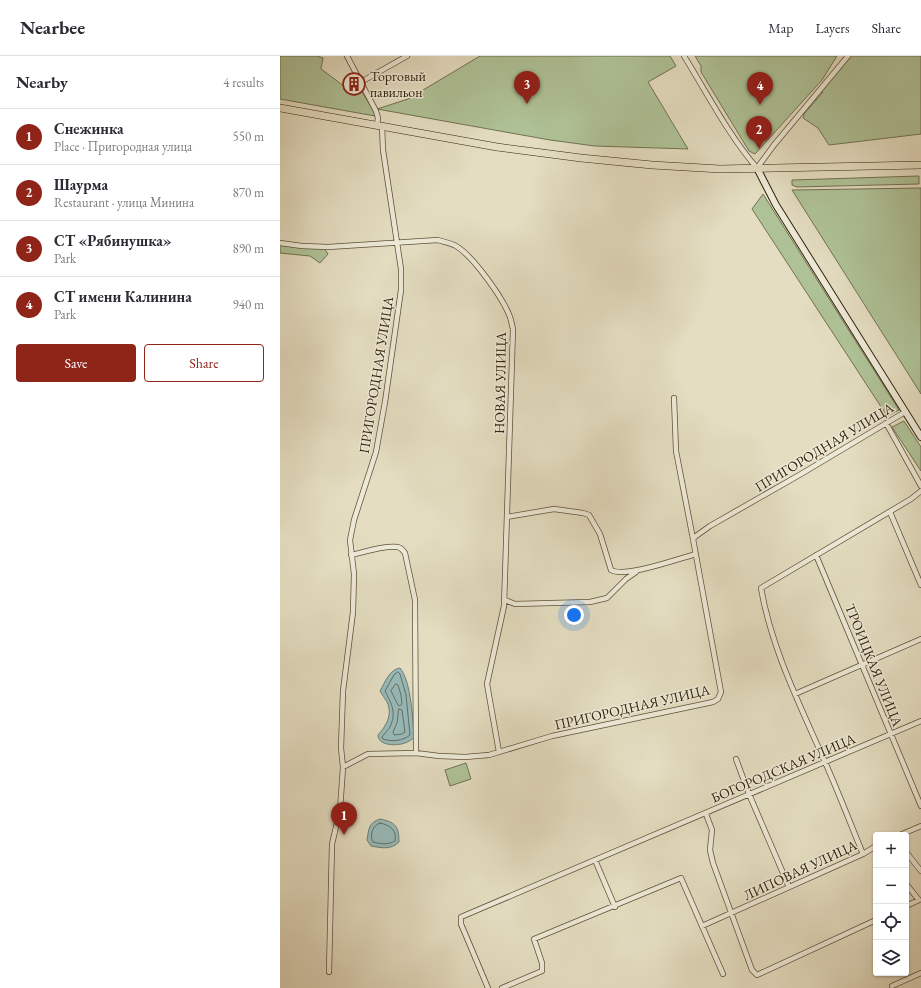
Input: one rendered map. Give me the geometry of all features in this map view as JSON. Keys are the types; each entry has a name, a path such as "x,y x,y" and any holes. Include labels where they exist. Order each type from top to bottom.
{"main road":[{"path":"280,108 497,147 581,158 720,169 921,165"}],"street":[{"name":"ПРИГОРОДНАЯ УЛИЦА","path":"329,972 332,844 340,810 343,767 341,748 343,691 353,612 354,574 350,540 354,520 376,452 385,402 401,290 401,269 380,126 376,111 347,56"},
{"path":"361,82 407,56"},
{"path":"684,56 742,149 757,168 776,205 921,437"},
{"path":"757,168 792,122 848,56"},
{"name":"НОВАЯ УЛИЦА","path":"280,243 328,247 438,240 455,245 467,254 482,272 510,317 513,329 505,600 487,684 499,752"},
{"name":"ПРИГОРОДНАЯ УЛИЦА","path":"343,767 368,754 416,753 465,757 490,755 552,736 713,702 718,699 721,692 676,451 674,398"},
{"name":"ПРИГОРОДНАЯ УЛИЦА","path":"693,539 710,526 905,412"},
{"path":"886,423 921,486"},
{"path":"863,854 795,694 771,632 761,588 920,494 921,491"},
{"path":"507,517 554,509 589,515 600,534 611,570 615,572 632,572 696,554"},
{"path":"890,512 921,584"},
{"path":"351,555 377,548 399,547 405,553 415,600 416,753"},
{"name":"ТРОИЦКАЯ УЛИЦА","path":"816,555 921,806"},
{"path":"505,600 515,604 590,602 607,598 626,579 639,570"},
{"path":"795,694 921,639"},
{"name":"БОГОРОДСКАЯ УЛИЦА","path":"873,921 757,975 752,970 713,863 710,850 712,830 706,814 749,794 921,721"},
{"path":"736,759 749,794 789,887"},
{"path":"488,988 461,924 462,917 537,884 706,814"},
{"path":"907,832 921,826"},
{"name":"ЛИПОВАЯ УЛИЦА","path":"702,926 873,849"},
{"path":"909,856 921,870"},
{"path":"595,860 615,907"},
{"path":"502,988 542,972 542,963 534,939 615,907 681,878 723,974"},
{"path":"909,887 920,900 909,905"},
{"path":"892,986 921,973"}],"green space":[{"path":"280,56 317,56 323,58 321,69 352,92 362,92 374,111 375,116 280,99"},
{"path":"480,56 670,56 676,66 648,82 688,149 595,146 550,140 377,109 408,99"},
{"path":"695,56 837,56 822,80 755,154 749,151 701,72 701,66"},
{"path":"847,56 921,56 921,134 829,145 818,128 803,118 804,114 823,92 820,92"},
{"path":"919,176 919,184 797,187 792,185 792,180"},
{"path":"921,188 921,394 792,190"},
{"path":"763,194 899,410 887,416 752,209"},
{"path":"280,244 324,248 328,254 320,263 310,256 280,253"},
{"path":"904,421 921,447 921,471 892,427"},
{"path":"466,763 471,779 450,786 445,770"}],"water":[{"path":"400,668 404,674 409,691 414,738 402,744 393,745 381,741 378,735 384,728 389,716 389,707 380,691 391,673"},
{"path":"380,819 393,823 397,828 399,842 396,845 383,848 371,846 367,840 371,825 373,822"}],"place":[{"name":"Торговый павильон","path":"354,84"},
{"name":"СТ «Рябинушка»","path":"527,104"},
{"name":"СТ имени Калинина","path":"760,105"},
{"name":"Шаурма","path":"759,149"},
{"name":"Снежинка","path":"344,835"}]}
